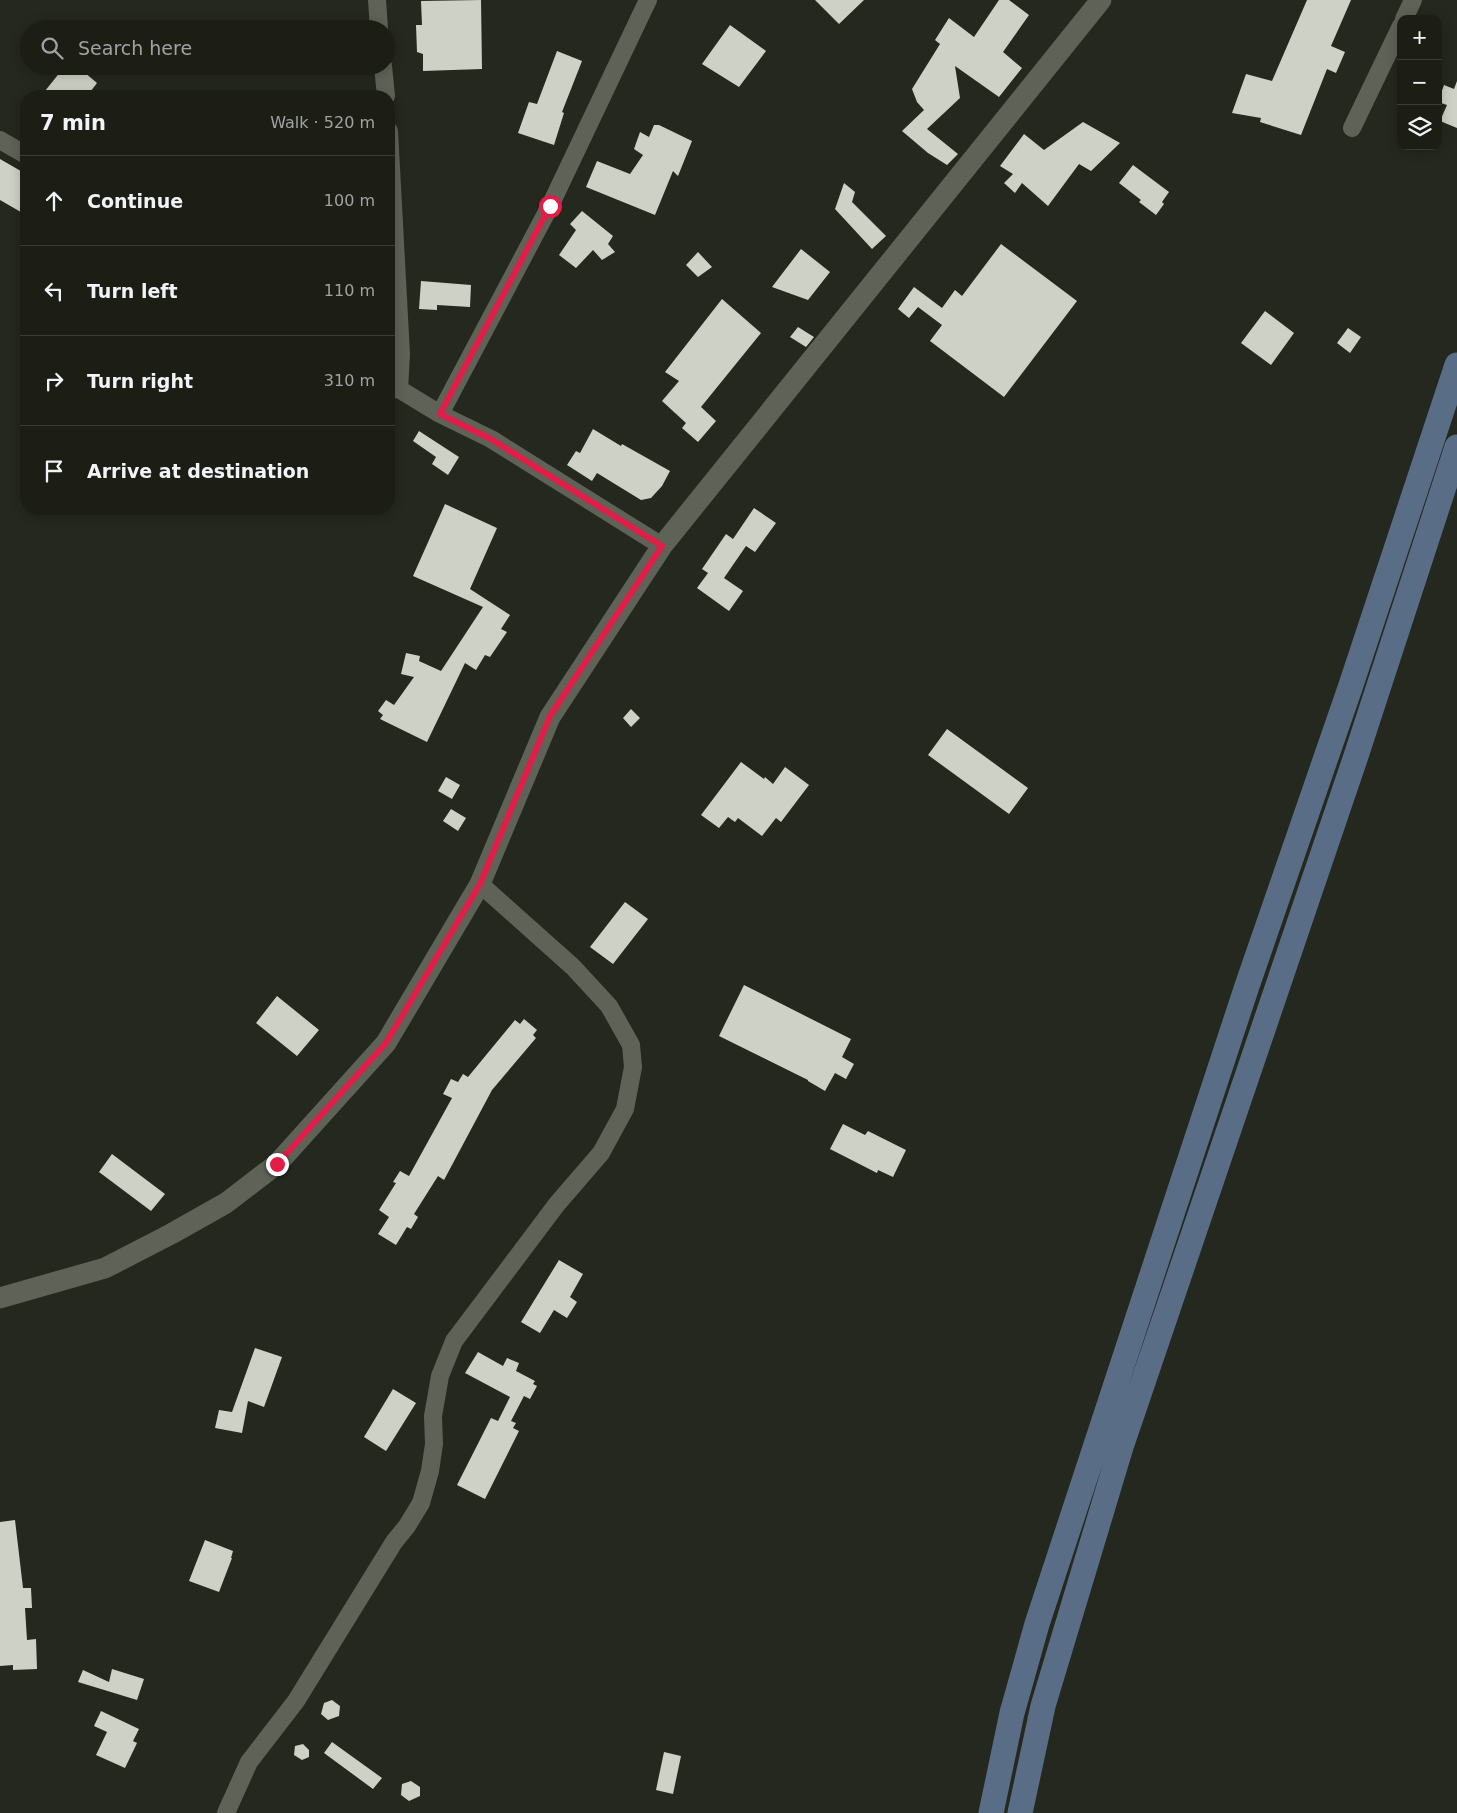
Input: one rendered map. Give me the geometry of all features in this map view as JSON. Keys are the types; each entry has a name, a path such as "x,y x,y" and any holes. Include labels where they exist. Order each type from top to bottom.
{"main road":[{"path":"991,1813 1012,1713 1040,1615 1241,1004 1350,688 1457,365"},
{"path":"1020,1813 1042,1706 1121,1448 1356,756 1457,447"}],"street":[{"path":"377,0 379,20"},
{"path":"440,414 550,206 648,0"},
{"path":"0,1298 105,1268 226,1203 277,1164 386,1043 480,884 550,716 662,546 1101,0"},
{"path":"1406,15 1413,0"},
{"path":"1352,128 1397,34"},
{"path":"384,75 385,90"},
{"path":"0,140 20,152"},
{"path":"395,242 401,354 395,381"},
{"path":"395,387 440,414 491,439 662,546"},
{"path":"226,1813 250,1762 296,1701 394,1542 407,1526 421,1503 430,1472 433,1453 433,1416 440,1376 454,1341 557,1204 601,1153 625,1109 633,1067 631,1045 609,1006 573,967 480,884"}],"building":[{"path":"481,0 482,69 423,71 423,54 417,52 416,25 422,25 421,1"},
{"path":"815,0 864,0 839,24"},
{"path":"999,0 1009,0 1029,15 1003,52 1022,68 999,97 955,66 960,98 927,129 958,154 947,165 928,153 902,131 924,110 917,102 912,89 940,44 935,40 949,18 974,37"},
{"path":"1307,0 1351,0 1331,46 1345,52 1336,73 1327,69 1301,135 1260,122 1261,118 1232,113 1246,74 1272,81"},
{"path":"730,25 766,51 739,87 702,64"},
{"path":"557,51 582,61 562,112 564,113 554,145 518,133 529,102 537,104"},
{"path":"58,75 88,75 97,83 92,90 46,90"},
{"path":"1457,81 1457,128 1442,122 1442,116 1447,105 1442,103 1444,85 1454,89"},
{"path":"1083,122 1120,143 1091,171 1079,164 1048,206 1022,183 1015,193 1004,183 1013,174 1000,166 1024,134 1044,150"},
{"path":"654,125 659,125 692,141 678,176 673,171 655,215 586,187 597,161 630,174 643,155 634,149 640,132 649,137"},
{"path":"0,159 20,171 20,212 0,200"},
{"path":"1133,165 1169,192 1162,202 1164,204 1156,215 1139,202 1141,200 1119,183"},
{"path":"844,183 855,192 852,202 886,236 872,249 835,209"},
{"path":"582,211 613,236 608,244 615,252 602,260 593,250 576,268 559,255 576,230 570,224"},
{"path":"1001,244 1077,301 1004,397 930,341 942,325 918,307 909,318 898,309 914,287 942,308 955,290 962,296"},
{"path":"801,249 830,272 808,300 772,287"},
{"path":"698,252 712,267 698,277 686,265"},
{"path":"421,281 471,285 470,307 437,305 437,310 419,309"},
{"path":"722,299 761,333 701,407 716,421 698,442 682,428 686,423 662,401 679,381 665,372"},
{"path":"1265,311 1294,333 1271,365 1241,343"},
{"path":"798,327 814,337 806,347 790,337"},
{"path":"1348,328 1361,337 1350,353 1337,343"},
{"path":"593,429 621,446 622,444 670,471 662,486 651,498 641,500 597,473 592,481 567,465 576,451 580,453"},
{"path":"419,431 459,457 448,475 432,464 436,457 413,441"},
{"path":"445,504 497,528 470,589 510,615 501,629 507,632 490,657 485,655 476,670 465,663 427,742 380,719 383,715 378,711 386,700 394,705 414,677 401,674 406,653 420,656 419,661 441,671 483,607 413,576"},
{"path":"754,508 776,523 755,552 746,546 724,578 743,591 729,611 697,588 708,573 702,569 726,534 733,539"},
{"path":"631,709 640,718 631,727 623,718"},
{"path":"947,729 1028,788 1009,814 928,755"},
{"path":"741,762 773,784 785,767 809,785 781,822 776,818 762,836 738,818 735,822 728,817 719,828 701,815"},
{"path":"446,777 460,785 452,799 438,791"},
{"path":"451,809 466,818 458,831 443,821"},
{"path":"625,902 648,919 613,964 590,947"},
{"path":"744,985 851,1039 842,1057 854,1064 846,1079 835,1073 825,1091 808,1080 719,1036"},
{"path":"277,996 319,1030 297,1056 256,1023"},
{"path":"524,1019 537,1030 533,1035 536,1038 492,1090 444,1180 438,1176 414,1214 418,1217 411,1229 407,1227 396,1245 378,1234 389,1217 379,1210 396,1183 393,1182 400,1171 409,1176 452,1098 443,1094 451,1079 458,1082 463,1074 468,1077 515,1020 520,1024"},
{"path":"843,1124 865,1135 868,1131 906,1150 893,1177 878,1170 877,1173 830,1149"},
{"path":"112,1154 165,1194 151,1211 99,1172"},
{"path":"559,1260 583,1274 570,1297 577,1302 567,1318 554,1310 540,1333 521,1322"},
{"path":"255,1348 282,1357 264,1407 248,1401 242,1433 215,1428 219,1410 232,1412"},
{"path":"478,1352 503,1366 507,1358 519,1363 516,1371 535,1381 533,1384 537,1386 530,1399 524,1396 511,1421 516,1423 513,1428 519,1431 485,1499 457,1485 491,1418 498,1421 510,1397 465,1373"},
{"path":"393,1389 416,1403 386,1451 364,1437"},
{"path":"15,1520 23,1588 31,1588 32,1608 25,1608 27,1640 36,1639 37,1669 13,1670 13,1665 0,1666 0,1522"},
{"path":"205,1540 233,1551 219,1592 189,1581"},
{"path":"112,1669 144,1679 137,1700 78,1682 83,1670 109,1682"},
{"path":"332,1700 340,1706 339,1716 328,1720 321,1714 324,1703"},
{"path":"101,1711 139,1729 133,1741 137,1743 125,1768 96,1755 107,1732 94,1726"},
{"path":"332,1742 382,1778 373,1789 324,1753"},
{"path":"303,1744 309,1750 309,1757 302,1760 294,1755 295,1746"},
{"path":"664,1752 681,1756 673,1794 656,1790"},
{"path":"411,1781 420,1787 420,1796 409,1801 401,1795 402,1784"}],"route":[{"path":"277,1164 386,1043 480,884 550,716 662,546 491,439 440,414 550,206"}]}
